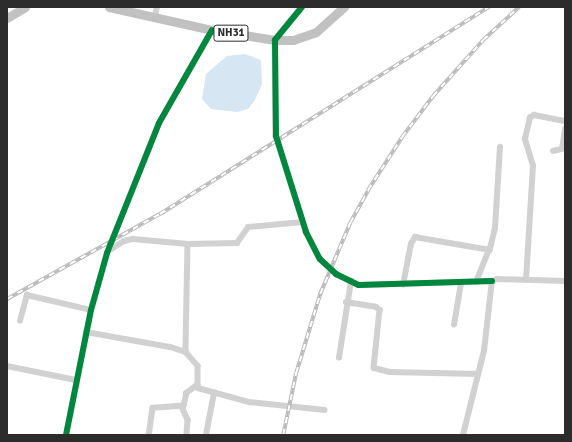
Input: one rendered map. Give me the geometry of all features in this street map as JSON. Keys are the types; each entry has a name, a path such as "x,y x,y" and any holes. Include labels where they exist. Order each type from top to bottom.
{"highway":[{"name":"NH31","path":"109,7 212,30 275,40 293,40 316,32 344,7"},
{"path":"7,18 21,8"}],"street":[{"path":"155,17 157,7"},
{"path":"302,7 275,40 276,136 303,222 320,259 336,274 351,281 365,285 526,280 565,281"},
{"path":"66,435 86,332 107,253 158,123 212,30"},
{"path":"526,280 533,166 525,139 530,118 534,115 565,121"},
{"path":"553,151 562,149 565,129"},
{"path":"476,282 490,250 497,212 500,147"},
{"path":"107,253 124,241 133,239 188,244 237,243 248,227 303,222"},
{"path":"403,285 411,244 415,238 490,250"},
{"path":"188,244 186,352 200,370 198,388"},
{"path":"339,358 346,302 351,281"},
{"path":"463,435 478,374 489,315 492,281"},
{"path":"454,325 461,283"},
{"path":"20,321 27,295 91,310"},
{"path":"346,302 376,307 380,310 374,368 390,372 478,374"},
{"path":"86,332 186,352"},
{"path":"7,366 76,380"},
{"path":"187,435 188,420 182,407 187,393 198,388 249,402 325,410"},
{"path":"206,435 214,393"},
{"path":"149,435 153,408 182,407"}],"water":[{"path":"245,54 261,60 262,84 255,100 248,109 237,112 211,109 202,99 206,74 227,56"}],"railway":[{"path":"7,299 160,214 489,7"},
{"path":"283,435 296,373 320,294 350,223 368,190 402,137 433,96 483,40 519,7"}],"cycle path":[{"path":"302,7 275,40 276,136 306,232 320,259 336,274 359,285 492,281"},
{"path":"66,435 91,310 107,253 159,123 212,30"}]}
